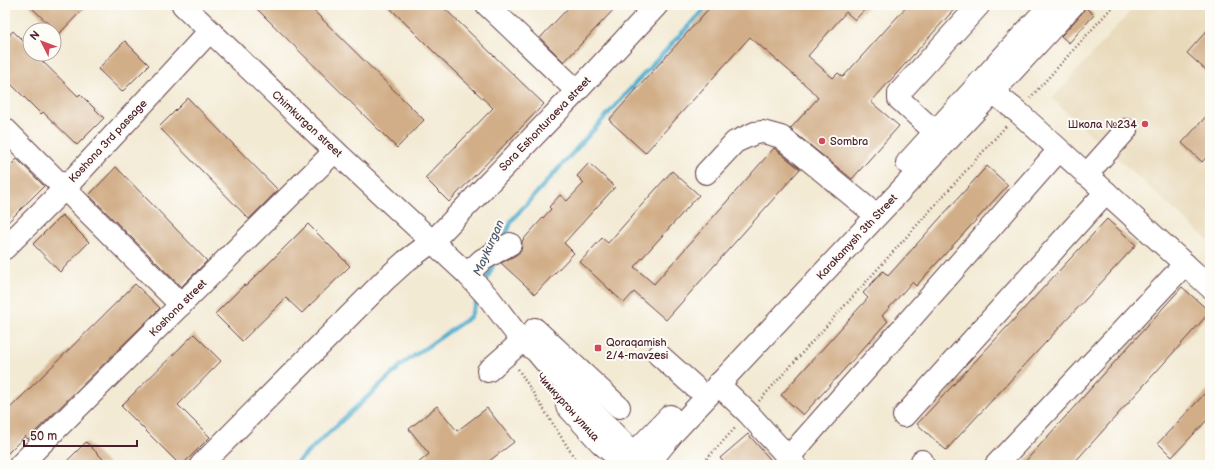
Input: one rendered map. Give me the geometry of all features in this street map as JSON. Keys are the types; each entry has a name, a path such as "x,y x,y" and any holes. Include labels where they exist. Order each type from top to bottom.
{"street":[{"name":"Chimkurgan street","path":"182,5 335,151 433,241"},
{"path":"487,5 577,91"},
{"name":"Sora Eshonturaeva street","path":"201,465 386,278 433,241 657,5"},
{"path":"934,132 899,99 899,93 979,5"},
{"name":"Karakamysh 3th Street","path":"639,462 674,432 987,87 1050,5"},
{"name":"Karakamysh 3th Street","path":"639,462 696,387 866,207 934,132 987,87 1073,5"},
{"name":"Koshona 3rd passage","path":"5,248 65,188 209,32"},
{"path":"987,87 1018,112 1210,287"},
{"path":"5,129 181,305"},
{"path":"1086,175 1126,130"},
{"path":"706,173 735,142 763,132 781,137 866,207"},
{"path":"718,384 748,413 792,461 1060,150"},
{"name":"Koshona street","path":"20,465 335,151"},
{"path":"904,416 1106,192"},
{"name":"Чимкургон улица","path":"433,241 478,286 521,341 536,351 639,462"},
{"path":"478,286 482,260 510,244"},
{"path":"996,465 1184,264"},
{"path":"488,371 521,341 619,407"},
{"path":"659,355 696,387"}],"path":[{"path":"697,465 704,464 1114,5"},
{"path":"521,341 579,465"}],"shaded area":[{"name":"Школа №234","path":"1136,5 1210,5 1210,242 1052,99"}],"building":[{"path":"29,5 87,5 62,31 62,22 47,22"},
{"path":"253,5 308,5 424,120 397,148"},
{"path":"387,5 441,5 544,104 449,202 425,178 493,108"},
{"path":"571,5 618,5 564,62 540,38"},
{"path":"712,5 869,5 855,20 846,12 808,56 833,78 838,73 843,77 908,5 958,5 871,102 899,126 852,179 790,129 818,98 810,89 750,37 645,153 609,120"},
{"path":"1085,7 1094,15 1069,43 1061,36 1082,13"},
{"path":"1210,27 1210,74 1187,53"},
{"path":"13,31 22,40 22,62 43,62 78,96 80,94 104,118 77,145 43,112 41,114 5,78 5,40"},
{"path":"125,41 149,65 122,92 98,69"},
{"path":"188,98 278,190 249,219 159,127"},
{"path":"1210,112 1210,153 1202,162 1182,143"},
{"path":"774,148 800,169 666,320 634,292 624,303 580,262 602,238 608,243 672,171 699,195 634,267 654,284"},
{"path":"17,159 44,186 5,225 5,171"},
{"path":"589,163 615,187 564,243 574,253 535,294 501,263 521,251 522,241 551,209 549,207 560,195 567,201 584,183 577,176"},
{"path":"987,166 1008,185 916,286 912,282 882,316 888,321 803,415 781,395 868,298 863,293 883,271 888,276"},
{"path":"116,167 207,261 181,287 89,195"},
{"path":"62,215 89,242 60,272 33,244"},
{"path":"1107,219 1136,245 946,450 917,424"},
{"path":"308,224 350,266 302,313 286,298 242,341 215,314 244,285 246,286"},
{"path":"135,284 160,308 28,439 25,436 5,456 5,413"},
{"path":"1182,287 1210,312 1072,465 1022,465"},
{"path":"194,334 221,361 178,405 210,437 182,465 180,465 121,406"},
{"path":"1210,388 1210,417 1172,457 1158,443"},
{"path":"437,406 457,431 487,408 514,442 484,465 416,465 429,454 409,429"},
{"path":"748,434 775,465 726,465 720,458"},
{"path":"86,442 109,465 63,465"}],"waterway":[{"name":"Maykurgan","path":"504,239 512,220 708,5"},
{"name":"Maykurgan","path":"485,283 495,261"},
{"name":"Maykurgan","path":"294,465 405,362 470,317 479,296"}],"place":[{"name":"Школа №234","path":"1145,124"},
{"name":"Sombra","path":"822,141"},
{"name":"Qoraqamish 2/4-mavzesi","path":"598,348"}]}
